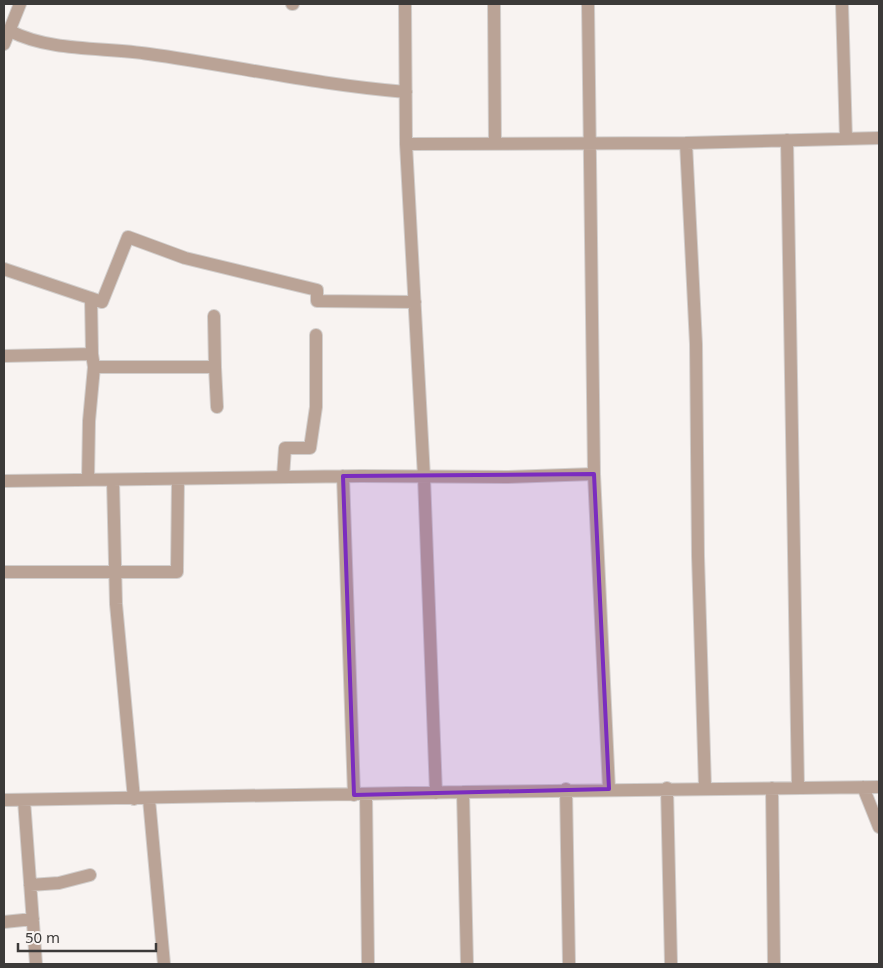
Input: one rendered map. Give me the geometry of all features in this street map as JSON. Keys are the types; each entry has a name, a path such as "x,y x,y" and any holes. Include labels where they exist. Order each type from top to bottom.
{"street":[{"path":"4,44 20,4"},
{"path":"405,4 406,144 424,477 436,793"},
{"path":"494,4 495,144"},
{"path":"588,4 594,474 610,789"},
{"path":"842,4 846,139"},
{"path":"10,31 22,37 61,45 148,54 354,88 406,92"},
{"path":"406,144 686,143 879,138"},
{"path":"787,140 798,788"},
{"path":"686,143 696,344 698,556 705,787"},
{"path":"4,269 102,302 128,237 185,258 317,290 317,301 415,302"},
{"path":"88,480 89,421 94,367 91,298"},
{"path":"214,316 217,407"},
{"path":"283,477 285,448 310,448 316,407 316,335"},
{"path":"4,356 92,354"},
{"path":"94,367 215,367"},
{"path":"4,481 594,474"},
{"path":"343,476 368,964"},
{"path":"4,572 177,572 178,479"},
{"path":"113,480 116,604 134,799"},
{"path":"4,800 150,799 705,787 879,787"},
{"path":"863,787 879,828"},
{"path":"667,788 671,964"},
{"path":"772,788 774,964"},
{"path":"566,790 569,964"},
{"path":"464,792 467,964"},
{"path":"150,799 164,964"},
{"path":"24,800 36,964"},
{"path":"30,885 59,882 90,875"},
{"path":"4,922 32,919"}],"highlighted area":[{"path":"594,474 609,789 354,795 343,476"}]}
